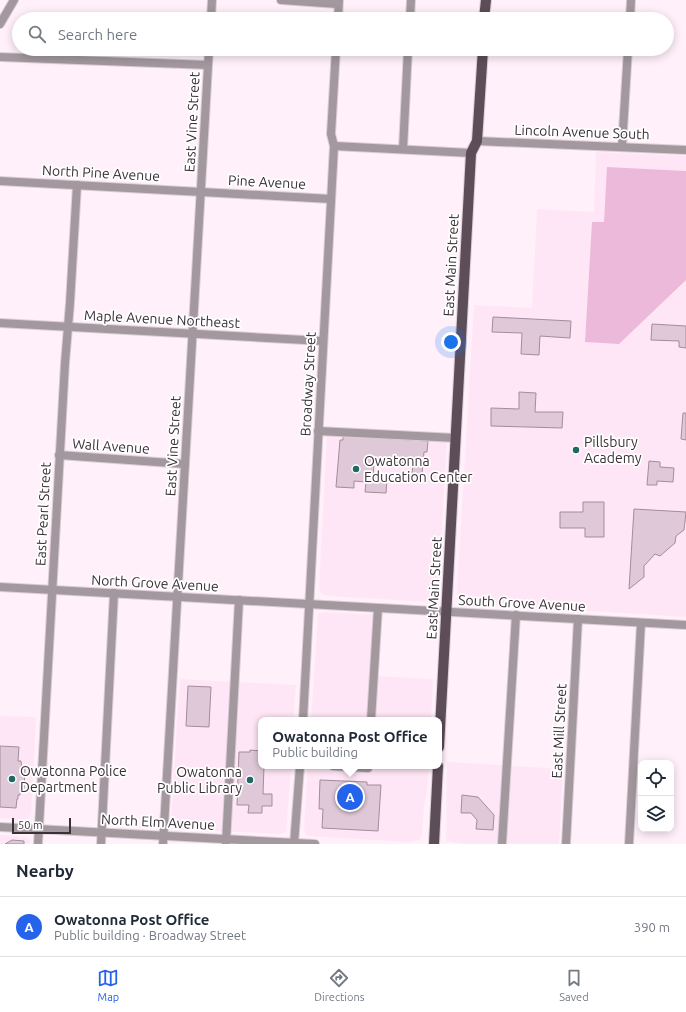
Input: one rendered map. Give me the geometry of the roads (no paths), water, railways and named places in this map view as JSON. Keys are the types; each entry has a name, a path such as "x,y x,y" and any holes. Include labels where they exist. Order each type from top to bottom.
{"main road":[{"path":"485,12 486,0"},
{"name":"East Main Street","path":"441,717 471,153 478,141 483,56"},
{"path":"434,844 438,769"}],"street":[{"path":"0,24 14,0"},
{"path":"211,12 212,0"},
{"path":"281,0 339,2 338,12"},
{"path":"410,12 411,0"},
{"path":"630,12 631,0"},
{"name":"East Vine Street","path":"163,840 209,56"},
{"name":"Broadway Street","path":"302,717 334,146 331,134 336,56"},
{"path":"403,149 408,56"},
{"path":"622,147 628,56"},
{"path":"0,57 208,65"},
{"name":"Lincoln Avenue South","path":"478,141 686,150"},
{"path":"334,146 471,153"},
{"name":"North Pine Avenue","path":"0,181 201,192"},
{"name":"East Pearl Street","path":"38,844 59,455 77,185"},
{"name":"Pine Avenue","path":"201,192 331,199"},
{"name":"Maple Avenue Northeast","path":"0,323 323,341"},
{"path":"318,431 456,438"},
{"name":"Wall Avenue","path":"59,455 185,464"},
{"name":"North Grove Avenue","path":"0,587 309,604"},
{"path":"100,844 114,593"},
{"path":"226,842 240,600"},
{"name":"South Grove Avenue","path":"309,604 686,625"},
{"path":"371,717 378,608"},
{"path":"502,844 516,615"},
{"name":"East Mill Street","path":"566,844 578,619"},
{"path":"629,844 641,623"},
{"path":"294,844 300,769"},
{"name":"North Elm Avenue","path":"0,827 101,832 163,840 315,844"}],"place":[{"name":"Pillsbury Academy","path":"576,450"},
{"name":"Owatonna Education Center","path":"356,469"},
{"name":"Owatonna Police Department","path":"12,779"},
{"name":"Owatonna Public Library","path":"250,780"},
{"name":"Owatonna Post Office","path":"350,797"}]}
